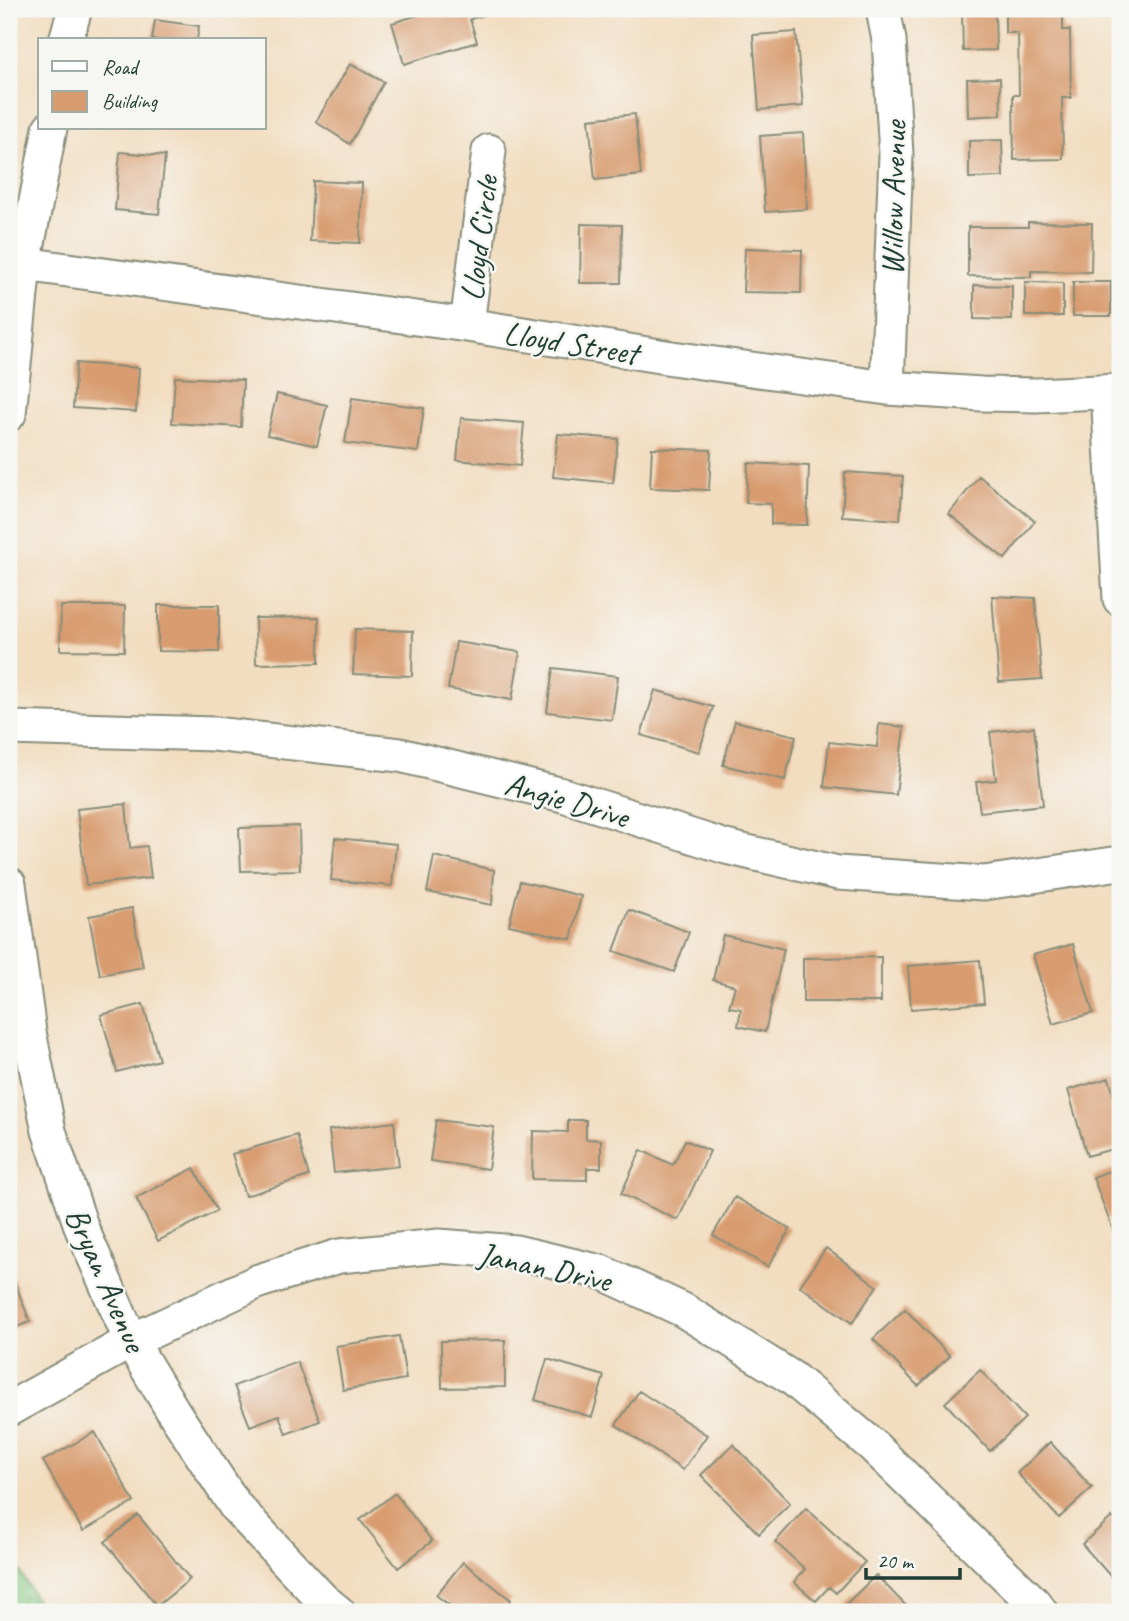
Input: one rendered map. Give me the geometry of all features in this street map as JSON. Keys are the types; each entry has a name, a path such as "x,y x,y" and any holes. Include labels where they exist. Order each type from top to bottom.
{"street":[{"path":"67,38 75,9"},
{"name":"Willow Avenue","path":"883,9 889,40 895,153 887,388"},
{"path":"9,414 24,264 50,130"},
{"name":"Lloyd Circle","path":"467,325 489,151"},
{"name":"Lloyd Street","path":"24,264 467,325 672,358 887,388 1023,395 1114,391"},
{"path":"1114,391 1120,598"},
{"name":"Angie Drive","path":"9,728 214,734 400,755 563,795 726,847 838,873 984,883 1120,863"},
{"name":"Bryan Avenue","path":"9,884 29,1032 49,1131 82,1229 131,1341 236,1507 322,1599 338,1612"},
{"name":"Janan Drive","path":"9,1409 131,1341 259,1282 339,1256 439,1246 516,1252 601,1272 683,1310 792,1378 872,1445 1041,1612"}],"green space":[{"path":"9,1553 43,1612 9,1612"}],"building":[{"path":"439,9 486,9 488,14 470,19 477,42 404,64 392,23"},
{"path":"1005,9 1063,9 1063,30 1070,30 1071,98 1062,98 1063,159 1014,160 1013,95 1019,95 1018,33 1005,33"},
{"path":"995,12 996,50 963,51 962,13"},
{"path":"155,20 199,26 197,38 152,38"},
{"path":"796,32 803,106 759,110 753,35"},
{"path":"350,64 384,82 350,144 316,122"},
{"path":"1000,78 1001,115 968,117 967,79"},
{"path":"635,114 641,175 595,180 589,119"},
{"path":"803,133 807,209 765,212 760,136"},
{"path":"1002,140 1003,177 969,178 969,141"},
{"path":"120,152 165,156 159,214 115,210"},
{"path":"313,181 362,183 360,243 310,241"},
{"path":"1028,222 1092,223 1091,272 1031,271 1031,277 968,276 968,227 1028,227"},
{"path":"581,224 622,225 621,283 580,283"},
{"path":"745,248 802,250 801,293 743,292"},
{"path":"1025,282 1063,283 1063,316 1025,316"},
{"path":"1073,282 1111,282 1111,316 1073,316"},
{"path":"974,285 1012,286 1012,320 974,319"},
{"path":"76,363 139,368 136,412 73,408"},
{"path":"175,377 243,380 241,427 172,423"},
{"path":"277,394 327,405 317,446 267,435"},
{"path":"352,398 424,408 418,452 345,443"},
{"path":"461,418 524,423 520,466 457,460"},
{"path":"558,434 618,439 613,483 553,477"},
{"path":"652,448 711,450 709,490 650,488"},
{"path":"748,463 809,466 807,525 771,524 771,504 746,503"},
{"path":"845,472 903,476 900,520 842,516"},
{"path":"979,476 1035,521 1005,559 949,514"},
{"path":"992,596 1035,598 1042,679 999,682"},
{"path":"158,605 219,605 219,652 158,651"},
{"path":"61,606 125,606 124,651 60,650"},
{"path":"319,617 319,663 256,664 255,618"},
{"path":"355,629 413,631 412,676 353,674"},
{"path":"456,642 520,652 512,700 448,689"},
{"path":"553,668 618,676 612,720 547,712"},
{"path":"655,690 713,707 699,752 641,735"},
{"path":"735,721 796,736 785,780 723,765"},
{"path":"879,724 904,727 896,795 824,787 829,742 877,747"},
{"path":"1034,727 1043,805 980,812 976,782 996,780 990,732"},
{"path":"126,804 130,848 147,846 151,878 86,885 77,809"},
{"path":"299,826 300,870 241,871 239,828"},
{"path":"335,838 396,844 392,886 331,880"},
{"path":"434,856 494,870 492,905 427,892"},
{"path":"520,881 581,896 571,939 509,925"},
{"path":"132,908 143,967 100,975 89,916"},
{"path":"629,910 689,932 674,972 614,951"},
{"path":"723,935 784,949 765,1032 738,1026 741,1009 729,1007 735,986 713,980"},
{"path":"1073,944 1093,1013 1053,1024 1033,955"},
{"path":"881,957 881,1002 803,1002 803,958"},
{"path":"980,960 984,1003 911,1009 908,966"},
{"path":"143,1004 159,1060 117,1072 101,1015"},
{"path":"1109,1078 1120,1117 1120,1147 1087,1156 1068,1090"},
{"path":"436,1120 494,1127 488,1169 430,1161"},
{"path":"568,1120 586,1120 586,1139 601,1140 601,1168 587,1168 587,1180 532,1179 533,1131 568,1132"},
{"path":"394,1122 399,1166 334,1173 329,1130"},
{"path":"297,1135 309,1176 245,1196 232,1154"},
{"path":"685,1140 710,1151 678,1220 621,1194 641,1150 673,1165"},
{"path":"1120,1167 1120,1249 1093,1177"},
{"path":"194,1168 217,1211 158,1241 136,1198"},
{"path":"735,1197 790,1229 768,1267 713,1235"},
{"path":"826,1248 877,1286 852,1323 800,1286"},
{"path":"9,1267 30,1322 9,1330"},
{"path":"905,1309 950,1356 918,1386 873,1339"},
{"path":"399,1336 406,1379 343,1390 336,1346"},
{"path":"505,1340 505,1387 442,1388 441,1341"},
{"path":"547,1359 604,1376 592,1417 535,1400"},
{"path":"297,1362 320,1421 286,1434 279,1415 250,1426 234,1386"},
{"path":"980,1370 1025,1418 990,1451 945,1403"},
{"path":"639,1391 707,1435 683,1470 616,1425"},
{"path":"95,1432 134,1502 83,1531 43,1461"},
{"path":"1050,1442 1092,1488 1059,1518 1017,1473"},
{"path":"733,1444 790,1503 759,1534 701,1475"},
{"path":"395,1493 432,1541 398,1568 360,1520"},
{"path":"806,1508 865,1562 836,1593 829,1587 816,1601 794,1582 805,1569 775,1542"},
{"path":"138,1515 190,1579 157,1606 105,1542"},
{"path":"1112,1517 1120,1525 1120,1587 1082,1544"},
{"path":"463,1562 511,1600 501,1612 458,1612 436,1595"},
{"path":"876,1575 912,1612 854,1612 846,1604"}]}
